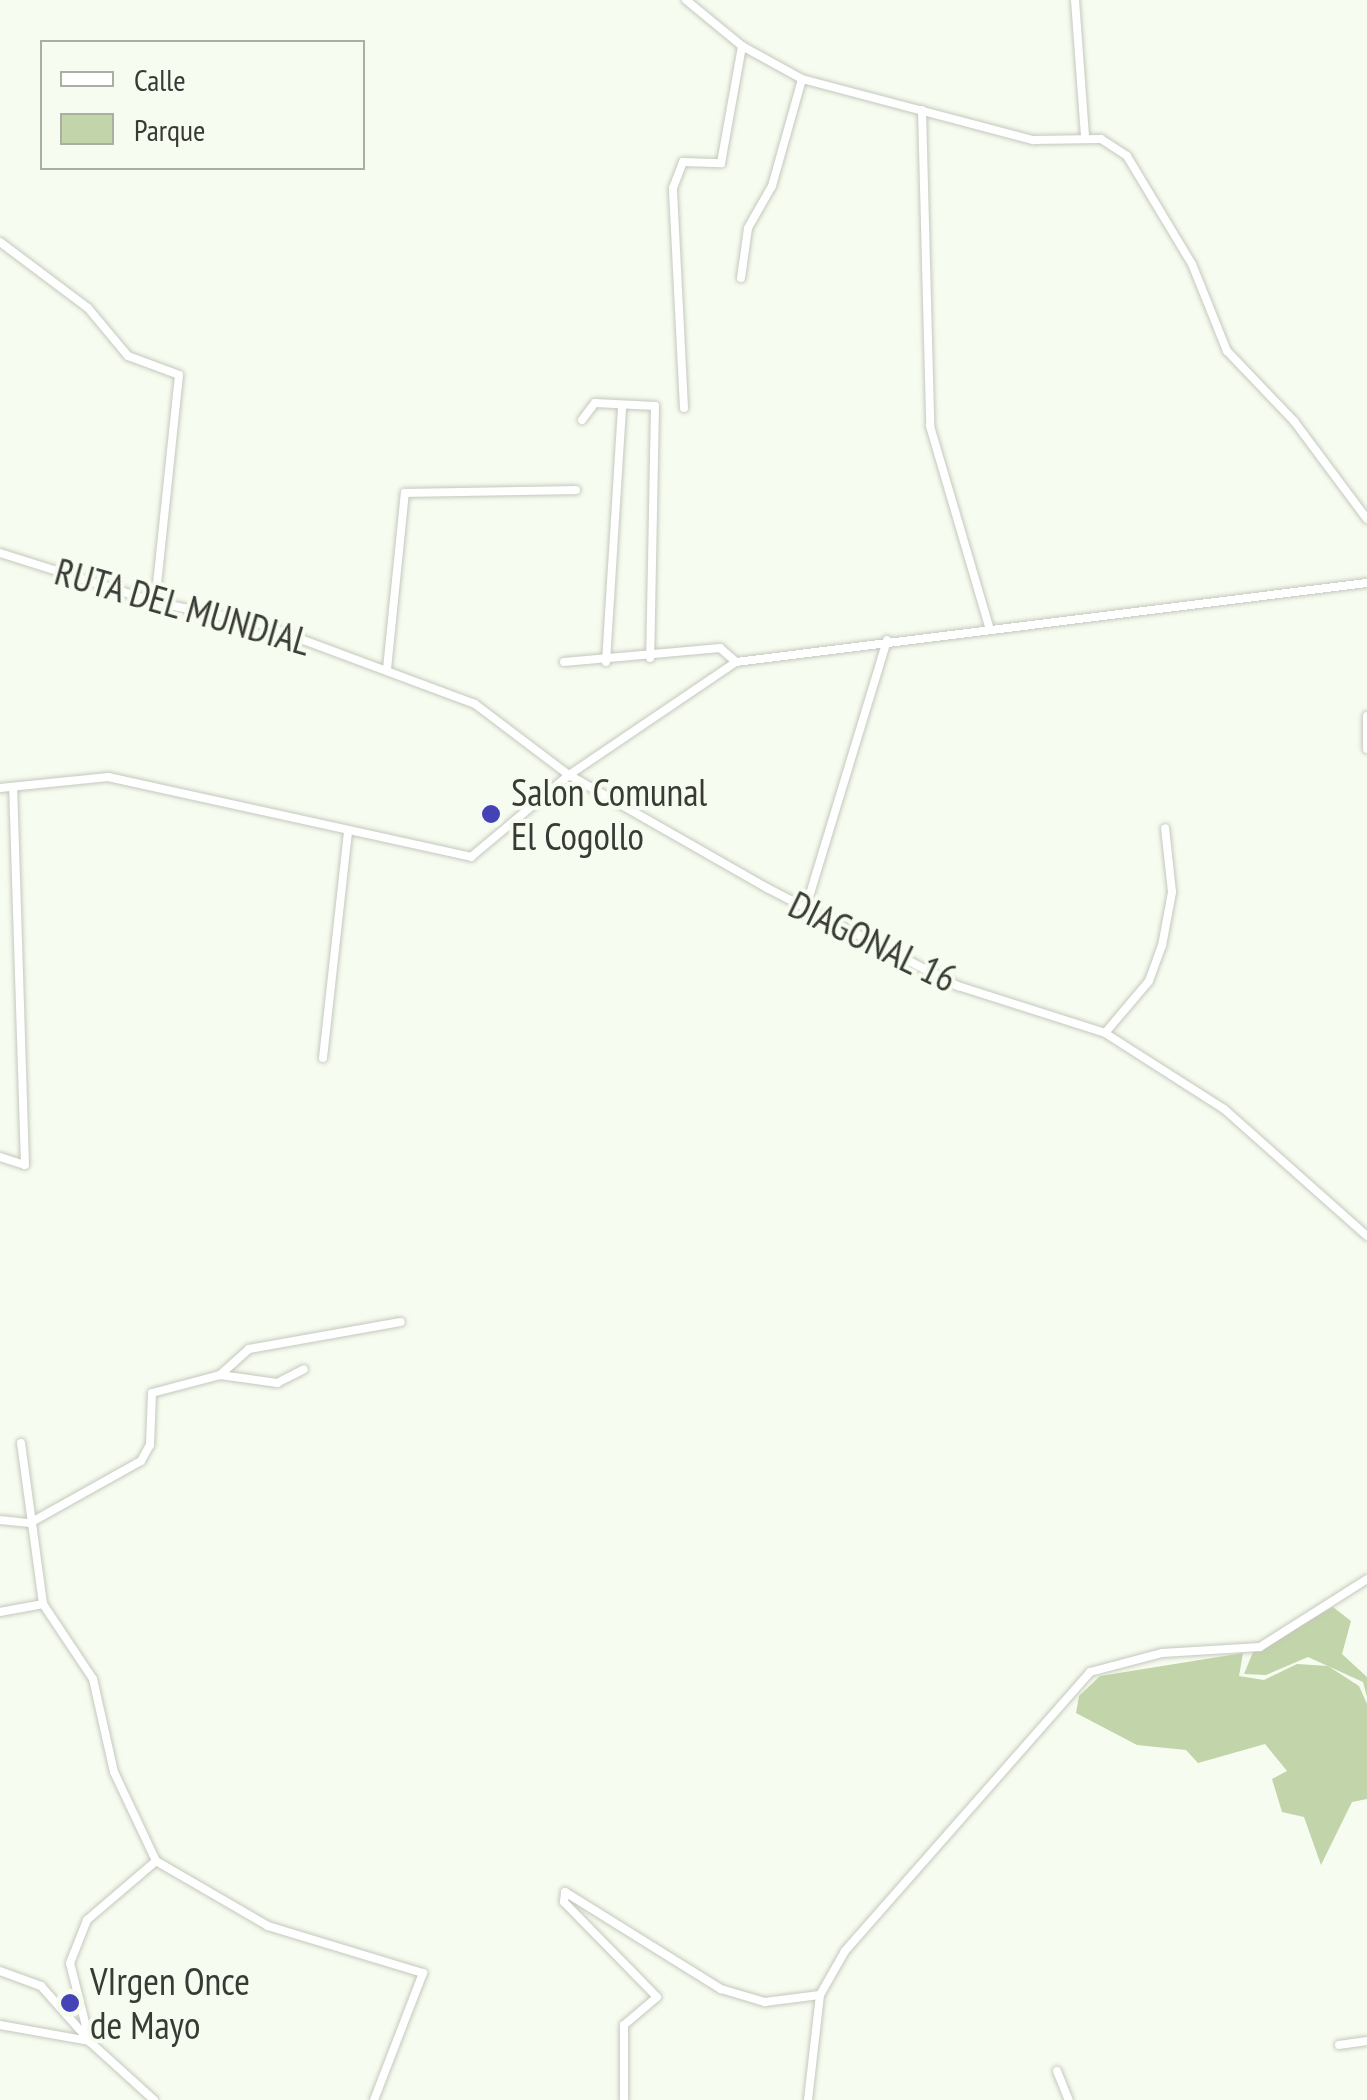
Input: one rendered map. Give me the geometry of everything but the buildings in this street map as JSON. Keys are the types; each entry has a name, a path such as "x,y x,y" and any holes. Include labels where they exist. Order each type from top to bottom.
{"street":[{"path":"686,0 742,46 802,79 1032,140 1085,136 1127,156 1192,264 1226,350 1294,421 1367,518"},
{"path":"1075,0 1085,136"},
{"path":"684,408 673,188 683,162 722,164 742,46"},
{"path":"741,278 748,228 772,186 802,79"},
{"path":"922,110 930,426 989,626"},
{"path":"0,242 88,308 128,356 180,376 155,602"},
{"path":"582,420 594,403 655,406 650,658"},
{"path":"606,662 622,407"},
{"path":"387,668 405,493 576,490"},
{"name":"RUTA DEL MUNDIAL","path":"0,553 155,602 260,624 365,661"},
{"path":"0,788 108,776 471,857 569,775 736,662 989,626 1367,583"},
{"path":"806,907 887,640"},
{"path":"564,662 606,662 720,648 736,662"},
{"name":"DIAGONAL 16","path":"365,661 475,704 569,775 806,907 958,986 1104,1032 1224,1110 1367,1236"},
{"path":"1367,716 1367,749"},
{"path":"0,1157 25,1166 13,787"},
{"path":"1104,1032 1149,981 1162,946 1172,892 1165,828"},
{"path":"323,1058 348,830"},
{"path":"0,1520 30,1523 140,1461 150,1445 152,1394 220,1376 250,1349 402,1322"},
{"path":"220,1376 254,1386 304,1369"},
{"path":"22,1442 44,1604 93,1679 114,1772 156,1860 268,1926 423,1973 374,2100"},
{"path":"808,2100 820,1995 911,1871 1090,1672 1162,1654 1260,1646 1367,1579"},
{"path":"0,1612 44,1604"},
{"path":"90,2042 71,1978 74,1950 88,1920 156,1860"},
{"path":"624,2100 624,2025 656,1997 564,1902 565,1892 721,1989 764,2002 820,1995"},
{"path":"0,1970 41,1986 90,2042 154,2100"},
{"path":"0,2025 90,2042"},
{"path":"1339,2045 1367,2041"},
{"path":"1057,2071 1070,2100"}],"green space":[{"path":"1333,1607 1351,1621 1342,1654 1367,1677 1367,1697 1363,1682 1308,1657 1266,1675 1244,1674 1253,1652"},
{"path":"1243,1653 1239,1676 1264,1680 1297,1664 1328,1666 1359,1686 1367,1704 1367,1799 1352,1802 1321,1865 1304,1817 1282,1812 1272,1779 1287,1771 1265,1744 1198,1763 1186,1750 1137,1745 1076,1713 1079,1696 1100,1676"}],"place":[{"name":"Salon Comunal El Cogollo","path":"491,814"},
{"name":"VIrgen Once de Mayo","path":"70,2003"}]}
